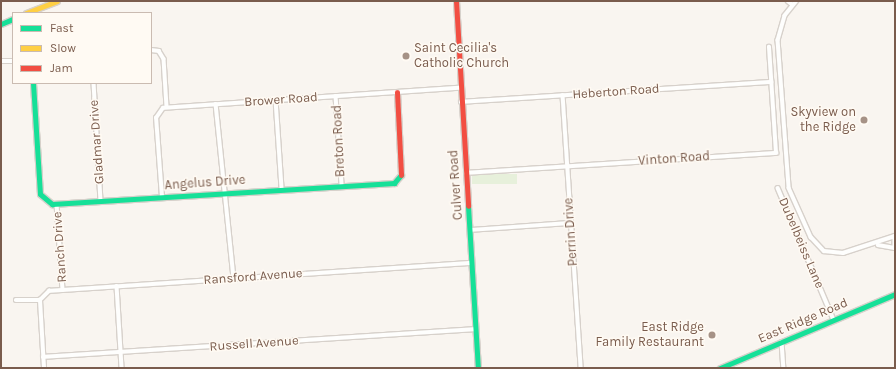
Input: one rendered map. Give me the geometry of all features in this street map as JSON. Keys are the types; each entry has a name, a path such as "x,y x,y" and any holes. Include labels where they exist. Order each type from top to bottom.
{"main road":[{"path":"28,12 56,1"},
{"name":"Culver Road","path":"456,1 460,88 478,368"},
{"path":"1,24 12,19"},
{"path":"33,84 40,194 45,202 57,204"},
{"name":"Angelus Drive","path":"57,204 394,182 401,177 397,92"},
{"name":"East Ridge Road","path":"720,368 895,294"}],"street":[{"path":"788,1 793,5"},
{"path":"797,1 781,24 778,40 789,188 811,237 820,248 838,254 887,244 895,248 895,236 869,247"},
{"name":"Vinton Road","path":"466,172 776,153 769,47"},
{"path":"152,50 159,51 164,59 167,107 160,109 156,118 162,198"},
{"path":"1,61 12,61"},
{"name":"Heberton Road","path":"461,102 771,82"},
{"name":"Gladmar Drive","path":"94,84 101,201"},
{"name":"Brower Road","path":"167,107 460,88"},
{"name":"Perrin Drive","path":"563,95 581,368"},
{"name":"Breton Road","path":"336,96 342,185"},
{"path":"276,100 282,189"},
{"path":"216,104 234,278"},
{"name":"Dubelbeiss Lane","path":"778,188 834,320"},
{"name":"Ranch Drive","path":"57,204 63,290"},
{"path":"470,230 571,223"},
{"name":"Ransford Avenue","path":"16,300 40,300 46,292 63,290 471,263"},
{"path":"117,286 122,368"},
{"path":"40,300 44,368"},
{"name":"Russell Avenue","path":"43,358 476,329"},
{"path":"782,342 784,368"}],"green space":[{"path":"472,174 517,174 517,184 472,184"}],"traffic: fast":[{"path":"1,24 12,19"},
{"path":"33,84 40,194 52,204 394,183 401,175"},
{"path":"468,206 478,368"},
{"path":"720,368 895,294"}],"traffic: slow":[{"path":"29,12 57,1"}],"traffic: jam":[{"path":"456,1 468,206"},
{"path":"397,92 401,175"}],"place":[{"name":"Saint Cecilia's Catholic Church","path":"406,56"},
{"name":"Skyview on the Ridge","path":"864,120"},
{"name":"East Ridge Family Restaurant","path":"712,335"}]}
